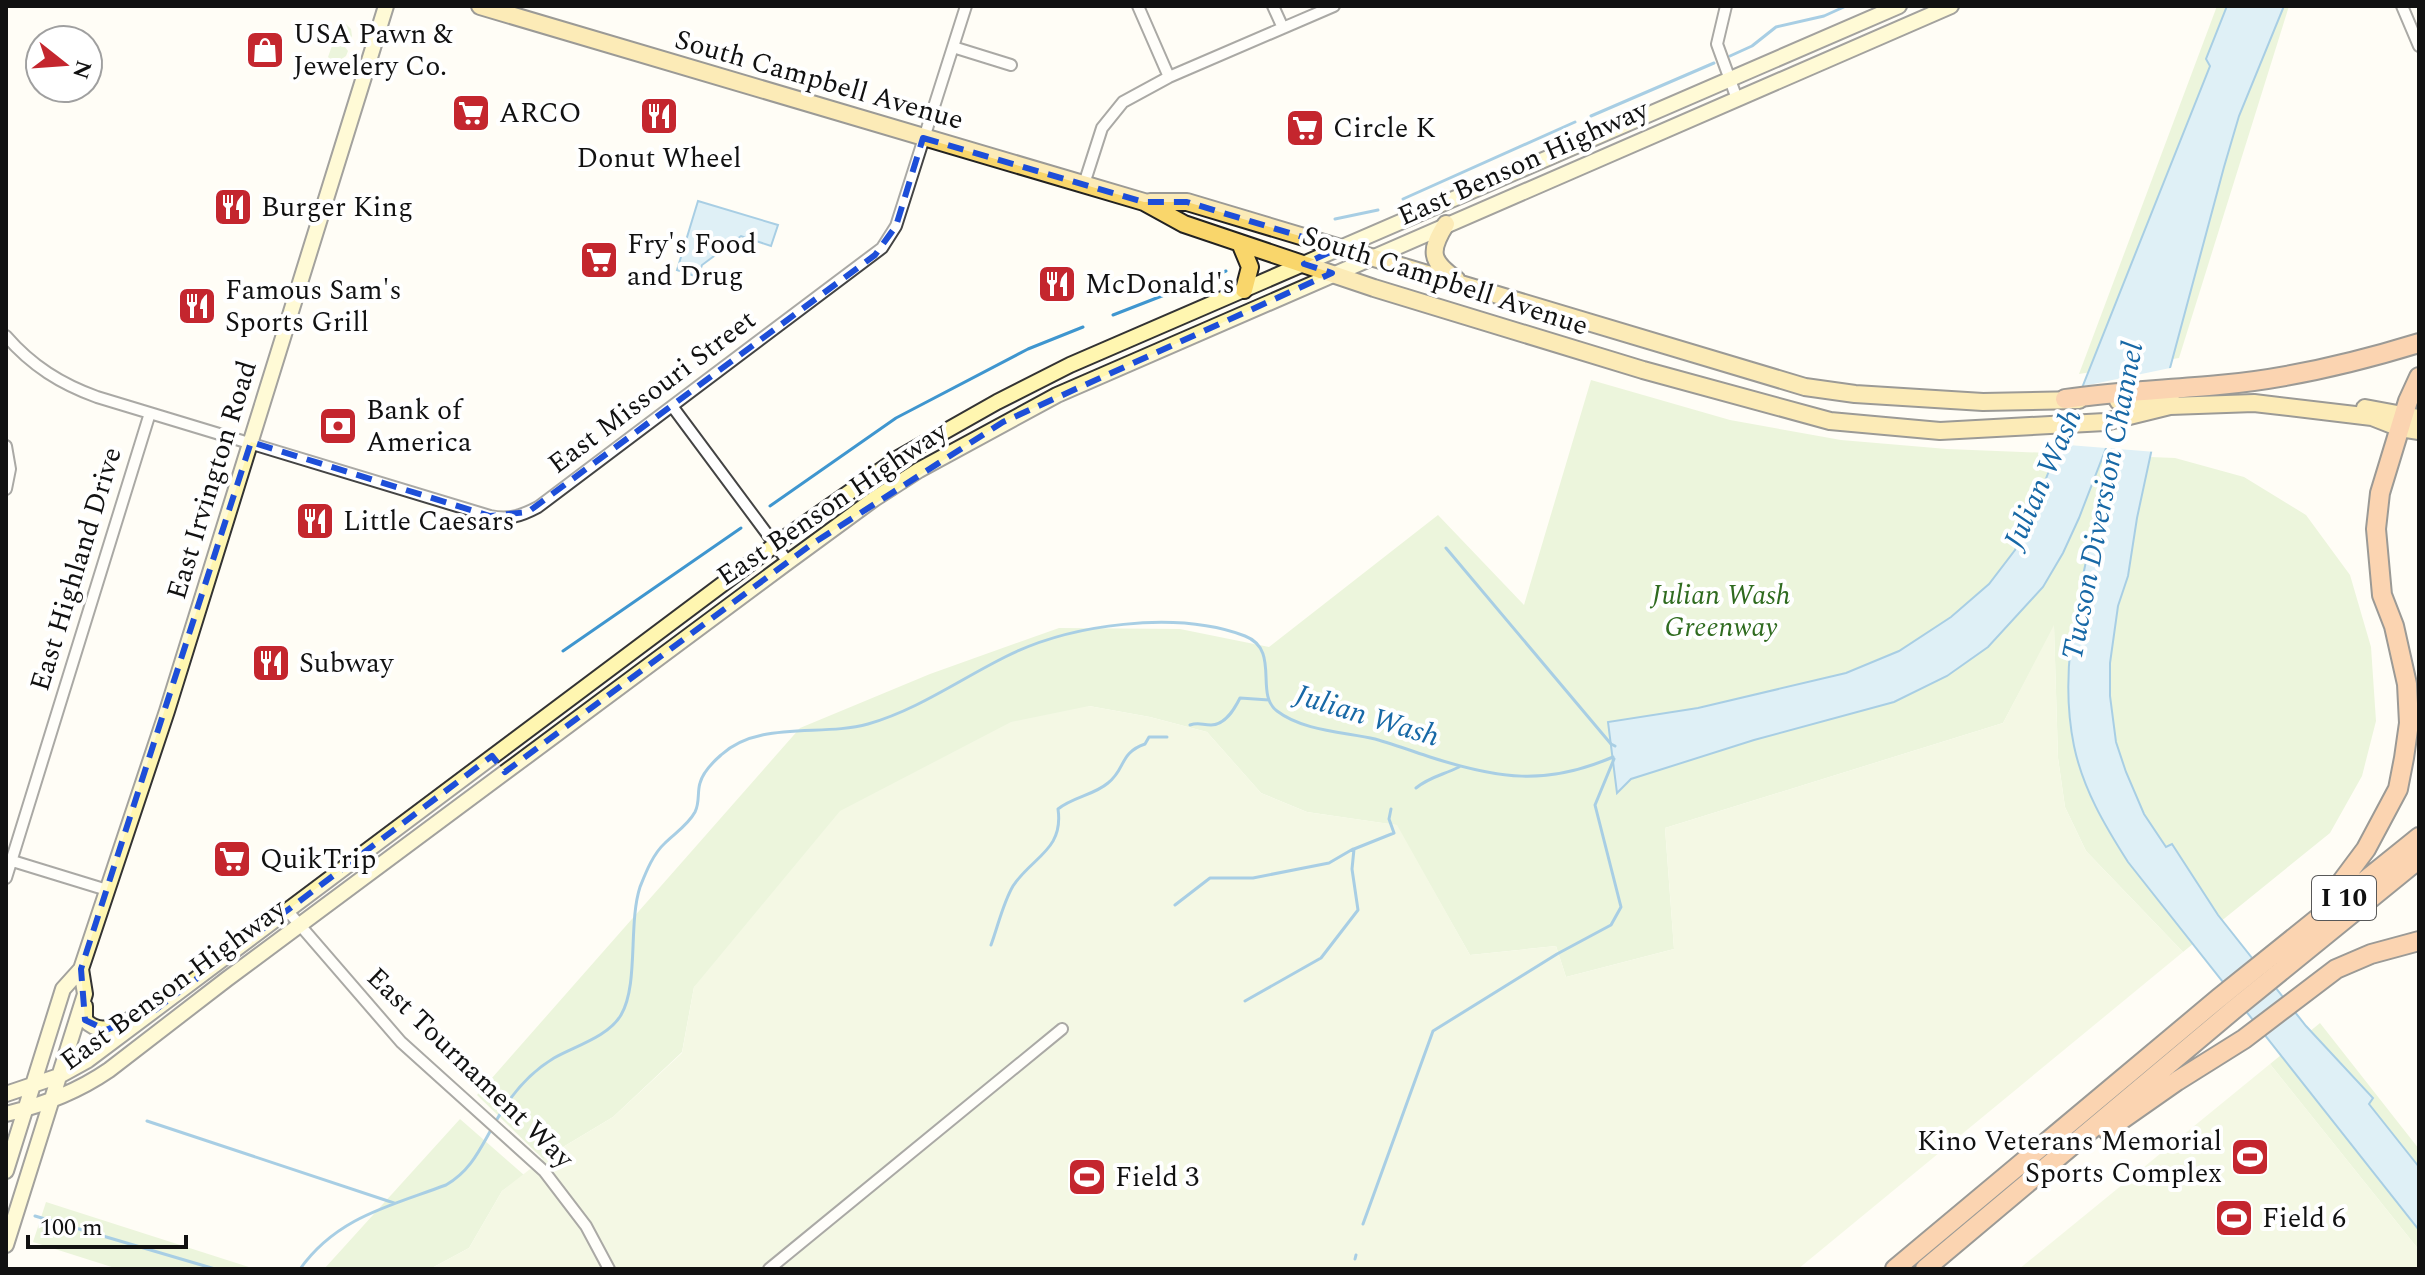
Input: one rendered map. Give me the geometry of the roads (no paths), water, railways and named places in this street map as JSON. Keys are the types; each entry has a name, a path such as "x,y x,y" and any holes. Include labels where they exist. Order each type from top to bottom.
{"highway":[{"path":"2065,399 2113,391 2173,398 2232,384 2311,371 2419,343"},
{"path":"2306,929 2366,849 2398,789 2409,723 2409,702 2399,646 2382,595 2376,529 2380,493 2410,423 2419,377"},
{"name":"I 10","path":"1925,1269 2013,1196 2226,1005 2270,959 2419,837"},
{"name":"I 10","path":"1895,1269 2226,1005 2274,978 2419,859"},
{"path":"2013,1196 2177,1081 2244,1039 2336,969 2390,948 2419,941"}],"main road":[{"name":"East Irvington Road","path":"6,1171 9,1142 25,1110 63,989 81,969 107,890 251,442 386,6"},
{"name":"South Campbell Avenue","path":"480,6 1144,202 1184,224 1332,273 1643,370 1830,421 1940,431 2105,422 2173,398 2272,404 2410,423"},
{"name":"East Benson Highway","path":"6,1094 59,1076 88,1060 776,544 898,458 1070,365 1899,6"},
{"name":"East Benson Highway","path":"6,1114 51,1101 92,1082 788,562 874,499 950,451 1057,395 1951,6"},
{"name":"South Campbell Avenue","path":"1144,202 1187,202 1805,387 1855,394 1983,402 2065,399"},
{"path":"1446,224 1437,239 1435,258 1439,268 1468,287"},
{"path":"1240,243 1250,267 1244,290"},
{"path":"492,756 505,772"},
{"name":"East Irvington Road","path":"6,1245 85,994 81,969"},
{"path":"85,994 85,1020 98,1030 106,1030 155,1010"}],"street":[{"name":"East Missouri Street","path":"251,442 490,516 509,519 538,507 882,248 896,226 966,6"},
{"path":"1138,6 1169,77"},
{"path":"1273,6 1283,28"},
{"path":"1084,184 1102,128 1123,102 1169,77 1334,6"},
{"path":"1726,6 1717,44 1737,99"},
{"path":"2402,6 2419,46"},
{"path":"953,47 1011,65"},
{"path":"6,336 22,354 61,382 97,397 251,442"},
{"path":"672,406 788,562"},
{"name":"East Highland Drive","path":"6,878 9,860 150,413"},
{"path":"6,446 10,469 6,489"},
{"path":"9,860 107,890"},
{"name":"East Tournament Way","path":"286,909 401,1042 558,1187 586,1226 609,1269"},
{"path":"769,1269 1062,1029"}],"water":[{"name":"Tucson Diversion Channel","path":"2227,6 2284,6 2239,116 2166,383 2128,576 2118,606 2110,663 2110,696 2116,742 2144,814 2166,847 2172,844 2218,915 2306,1026 2373,1098 2369,1104 2419,1167 2419,1230 2128,862 2103,821 2083,777 2070,720 2071,646 2078,598 2118,417 2063,553 2043,587 1988,647 1947,676 1894,702 1754,740 1631,779 1617,793 1608,722 1698,708 1846,673 1899,651 1951,617 1989,584 2015,550 2035,506 2210,66 2206,59"},
{"path":"698,201 778,225 771,246 741,236 702,265 698,277 677,270"}],"waterway":[{"path":"1730,56 1752,46 1776,27 1824,16 1846,6"},
{"path":"1591,116 1714,63"},
{"path":"1403,199 1575,122"},
{"path":"1335,219 1378,210"},
{"path":"1113,315 1226,271"},
{"path":"770,506 896,418 1028,349 1083,327"},
{"path":"563,651 741,528"},
{"path":"1446,548 1615,746"},
{"name":"Julian Wash","path":"496,1121 514,1094 536,1071 554,1058 600,1035 621,1015 630,987 634,918 640,887 657,852 695,812 701,779 721,755 736,744 754,737 792,731 850,728 886,718 921,703 1005,657 1060,636 1124,624 1188,624 1218,628 1245,636 1256,643 1265,661 1270,703 1287,718 1299,723 1375,739 1455,765 1500,774 1544,776 1613,757"},
{"path":"1190,725 1211,725 1225,720 1240,698 1269,700"},
{"path":"991,945 1013,886 1045,852 1056,834 1058,809 1108,783 1131,752 1145,744 1149,737 1167,737"},
{"path":"1363,1224 1433,1031 1557,954 1611,925 1621,907 1595,805 1614,759"},
{"path":"1416,788 1459,767"},
{"path":"1245,1001 1321,958 1358,910 1352,869 1354,849 1394,833 1389,819 1391,809"},
{"path":"1175,905 1210,878 1253,878 1329,863 1353,849"},
{"path":"147,1121 394,1203"},
{"name":"Julian Wash","path":"300,1269 315,1251 348,1225 385,1207 446,1185 473,1160 492,1128"},
{"path":"35,1216 215,1269"},
{"path":"1355,1259 1356,1255"}],"place":[{"name":"USA Pawn & Jewelery Co.","path":"265,50"},
{"name":"ARCO","path":"471,113"},
{"name":"Donut Wheel","path":"659,116"},
{"name":"Circle K","path":"1305,128"},
{"name":"Burger King","path":"233,207"},
{"name":"Fry's Food and Drug","path":"599,260"},
{"name":"McDonald's","path":"1057,284"},
{"name":"Famous Sam's Sports Grill","path":"197,306"},
{"name":"Bank of America","path":"338,426"},
{"name":"Little Caesars","path":"315,521"},
{"name":"Subway","path":"271,663"},
{"name":"QuikTrip","path":"232,859"},
{"name":"Kino Veterans Memorial Sports Complex","path":"2250,1157"},
{"name":"Field 3","path":"1087,1177"},
{"name":"Field 6","path":"2234,1218"}],"park label":[{"name":"Julian Wash Greenway","path":"1721,611"}]}
